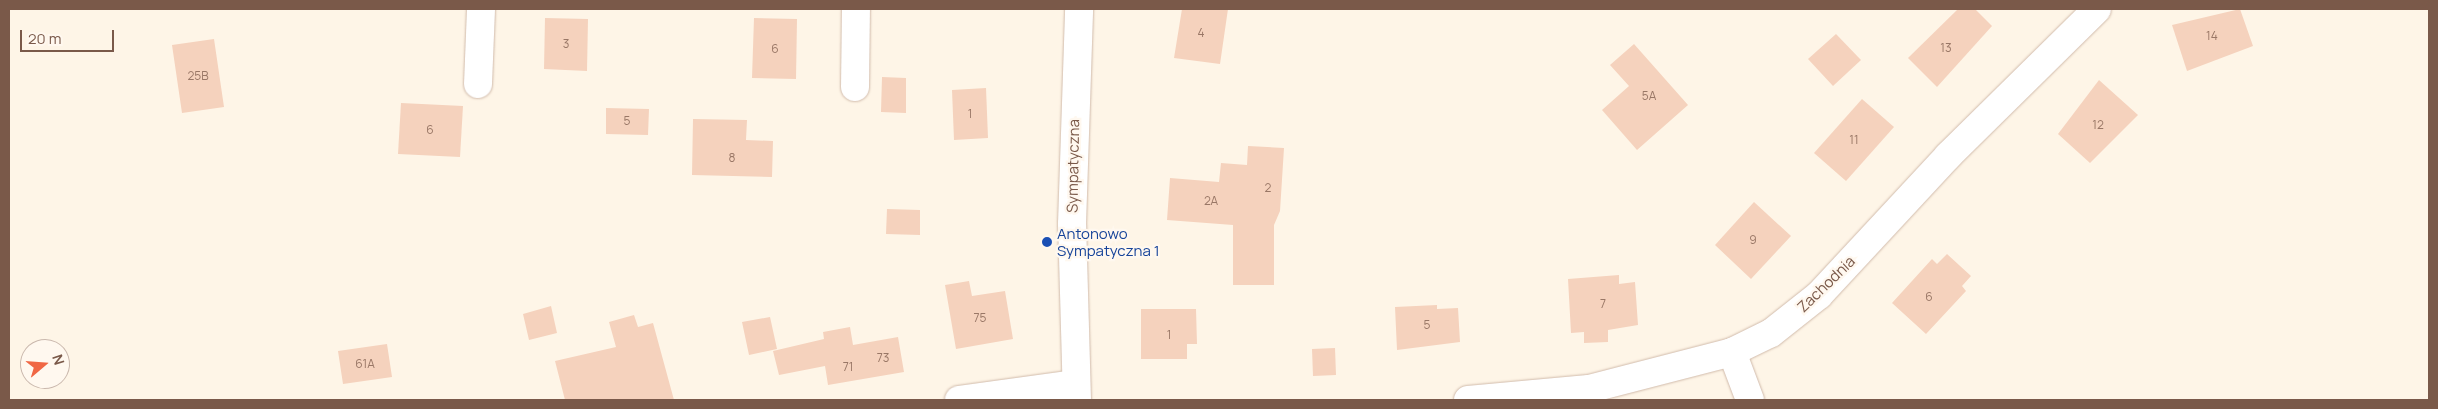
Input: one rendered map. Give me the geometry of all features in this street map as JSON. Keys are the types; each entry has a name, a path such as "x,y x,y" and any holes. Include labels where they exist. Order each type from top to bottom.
{"street":[{"path":"478,84 481,9"},
{"path":"855,87 856,9"},
{"name":"Sympatyczna","path":"1076,392 1072,224 1079,9"},
{"name":"Zachodnia","path":"1468,400 1589,389 1732,352 1771,333 1819,295 1974,130 2097,9"},
{"path":"1732,352 1750,400"},
{"path":"959,400 1076,392"}],"building":[{"path":"1182,9 1228,9 1220,64 1174,58"},
{"path":"1958,9 1975,9 1992,26 1937,87 1908,58"},
{"path":"2240,9 2253,46 2187,71 2172,25"},
{"path":"545,18 588,19 587,71 544,69"},
{"path":"754,18 797,19 796,79 752,78"},
{"path":"1836,34 1861,60 1833,86 1808,59"},
{"path":"214,39 224,107 182,113 172,45"},
{"path":"1634,44 1688,105 1637,150 1602,110 1629,86 1610,65"},
{"path":"882,77 906,78 906,113 881,112"},
{"path":"2099,80 2138,115 2090,163 2058,134"},
{"path":"986,88 988,138 954,140 952,90"},
{"path":"1862,99 1894,127 1846,181 1814,153"},
{"path":"401,103 463,106 460,157 398,154"},
{"path":"606,108 649,109 648,135 606,134"},
{"path":"693,119 747,120 746,140 773,141 772,177 692,175"},
{"path":"1248,146 1284,148 1280,211 1274,225 1274,285 1233,285 1233,225 1167,220 1170,178 1219,182 1221,163 1247,165"},
{"path":"1754,202 1791,236 1751,279 1715,245"},
{"path":"887,209 920,210 920,235 886,234"},
{"path":"1947,254 1971,276 1962,286 1966,291 1926,334 1892,303 1932,259 1937,264"},
{"path":"1619,275 1619,284 1635,282 1638,325 1608,330 1608,342 1584,343 1584,332 1571,333 1568,279"},
{"path":"969,281 972,296 1005,291 1013,339 956,349 945,285"},
{"path":"1437,305 1437,309 1458,308 1460,342 1397,350 1395,307"},
{"path":"551,306 557,333 529,340 523,314"},
{"path":"1141,309 1196,309 1197,344 1187,344 1187,359 1141,359"},
{"path":"634,315 638,327 653,323 674,400 565,400 555,361 616,347 609,322"},
{"path":"770,317 777,349 749,355 742,322"},
{"path":"850,327 853,345 898,337 904,372 828,385 825,366 779,375 773,351 824,339 823,332"},
{"path":"387,344 392,377 343,384 338,351"},
{"path":"1335,348 1336,375 1313,376 1312,349"}],"place":[{"name":"Antonowo Sympatyczna 1","path":"1047,242"}]}
